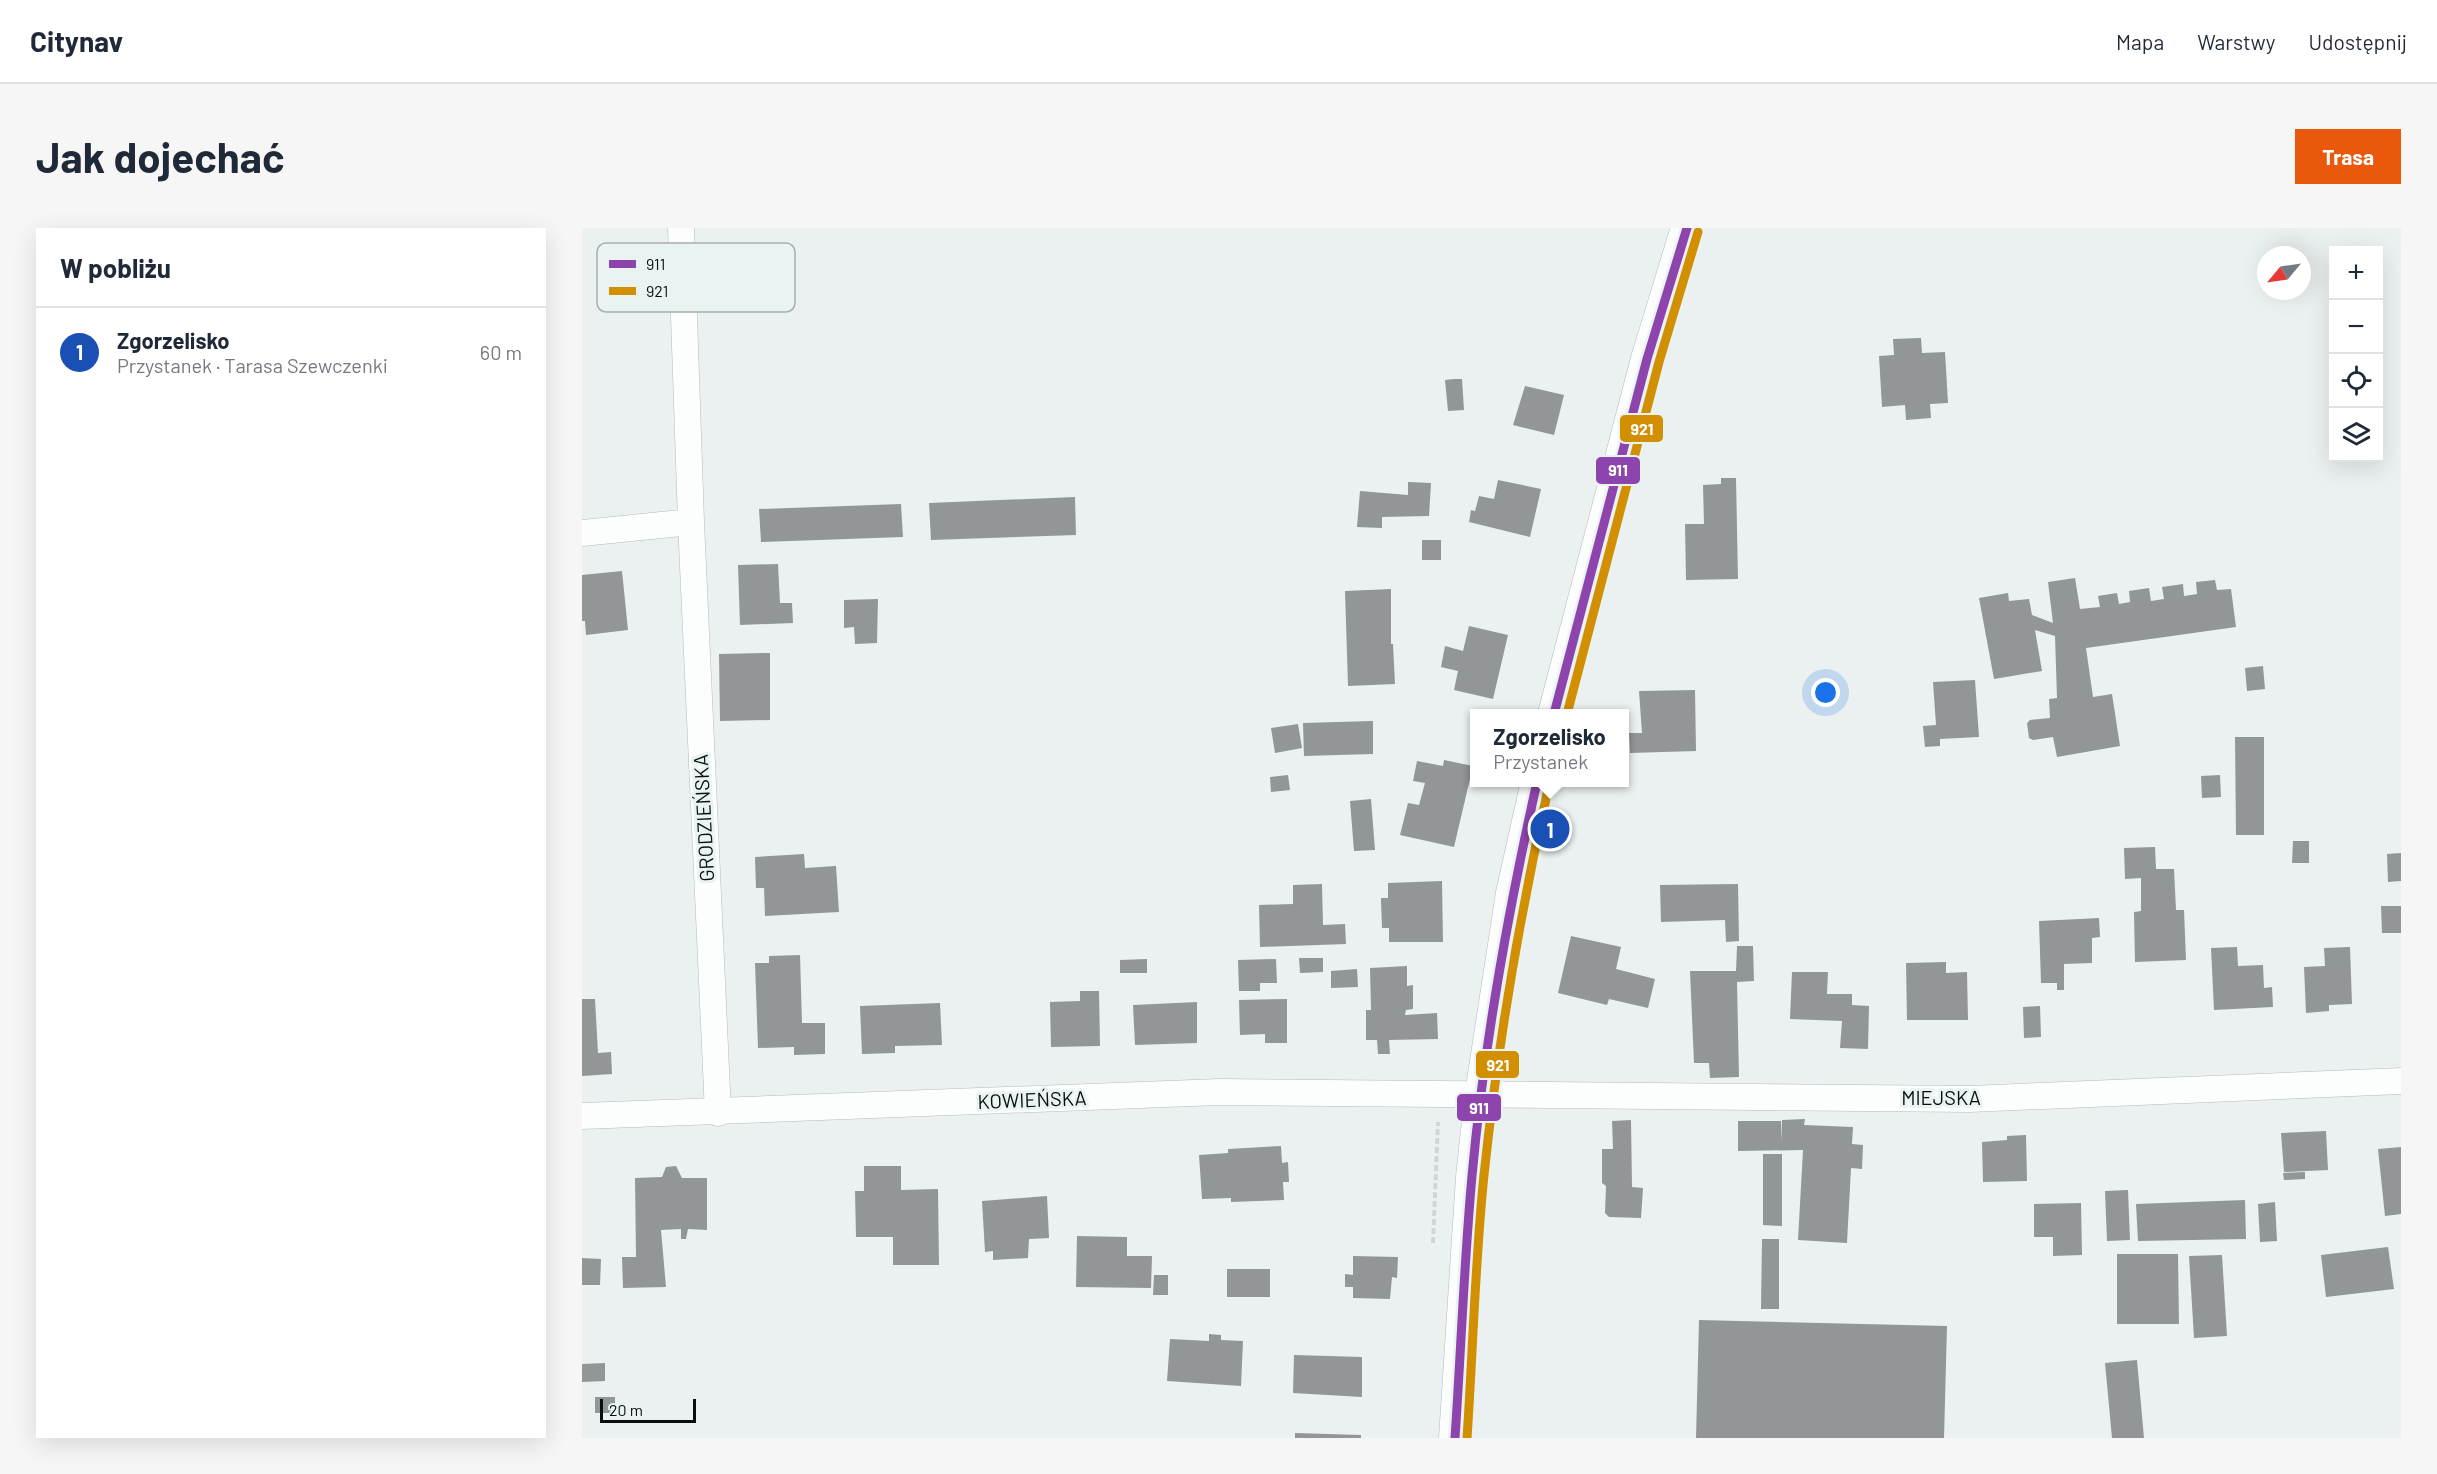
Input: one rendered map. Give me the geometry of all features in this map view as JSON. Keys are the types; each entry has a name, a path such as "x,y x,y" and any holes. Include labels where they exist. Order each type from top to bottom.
{"street":[{"name":"GRODZIEŃSKA","path":"681,228 682,243"},
{"path":"1555,709 1650,348 1687,228"},
{"name":"GRODZIEŃSKA","path":"684,312 691,522 718,1113"},
{"path":"582,533 691,522"},
{"path":"1455,1438 1472,1177 1481,1094 1512,893 1536,787"},
{"name":"MIEJSKA","path":"1481,1094 1969,1099 2401,1081"},
{"name":"KOWIEŃSKA","path":"582,1116 718,1113 1219,1092 1481,1094"}],"building":[{"path":"1921,338 1922,353 1945,352 1948,403 1930,404 1931,418 1906,420 1905,405 1882,407 1879,356 1894,355 1893,339"},
{"path":"1462,379 1464,410 1448,411 1445,380"},
{"path":"1525,386 1564,395 1554,435 1513,425"},
{"path":"1721,478 1736,478 1738,579 1686,580 1685,524 1704,524 1703,485 1721,484"},
{"path":"1498,480 1541,489 1530,537 1469,522 1471,510 1475,511 1479,496 1494,499"},
{"path":"1408,482 1431,483 1429,516 1382,517 1382,528 1357,527 1360,491 1408,495"},
{"path":"1075,497 1076,535 931,540 929,503"},
{"path":"901,504 903,537 761,542 759,509"},
{"path":"1422,540 1441,540 1441,560 1422,560"},
{"path":"778,564 780,603 792,603 793,623 740,625 738,565"},
{"path":"622,571 628,630 586,635 585,621 582,621 582,575"},
{"path":"2075,578 2080,609 2100,607 2098,596 2117,593 2119,604 2130,602 2129,591 2149,588 2151,601 2164,599 2162,587 2183,584 2184,596 2197,594 2196,582 2215,580 2217,590 2231,589 2236,627 2086,648 2093,697 2112,694 2120,746 2057,757 2053,737 2033,740 2029,738 2027,723 2030,720 2050,718 2049,699 2057,698 2055,636 2035,630 2042,671 1994,679 1979,598 2008,593 2009,601 2029,599 2032,615 2053,623 2048,582"},
{"path":"1391,589 1391,644 1393,644 1395,684 1348,686 1345,591"},
{"path":"878,599 877,643 855,644 854,627 844,628 844,600"},
{"path":"1469,626 1508,635 1493,699 1454,690 1458,671 1441,667 1445,646 1463,651"},
{"path":"770,653 770,720 720,721 719,654"},
{"path":"2263,666 2265,689 2247,691 2245,668"},
{"path":"1975,680 1979,737 1940,739 1940,746 1925,747 1923,726 1936,725 1933,682"},
{"path":"1695,690 1696,751 1630,753 1629,733 1642,733 1639,691"},
{"path":"1373,721 1373,754 1304,756 1303,723"},
{"path":"1298,724 1302,748 1275,753 1271,728"},
{"path":"2235,737 2264,737 2264,835 2236,835"},
{"path":"1444,760 1470,765 1470,779 1454,847 1400,835 1408,803 1419,805 1425,783 1413,781 1417,761 1443,766"},
{"path":"1288,775 1290,790 1271,792 1270,777"},
{"path":"2220,775 2221,797 2202,798 2201,776"},
{"path":"1371,799 1375,850 1354,851 1350,801"},
{"path":"2293,841 2309,841 2309,863 2292,863"},
{"path":"2155,847 2156,869 2174,869 2176,910 2184,910 2186,960 2135,962 2134,912 2141,911 2141,878 2125,879 2124,848"},
{"path":"2401,853 2401,881 2388,882 2387,854"},
{"path":"804,854 805,868 836,866 839,912 765,916 764,888 756,888 755,857"},
{"path":"1442,881 1443,942 1389,942 1389,928 1382,928 1381,901 1381,898 1388,898 1388,883"},
{"path":"1322,884 1323,925 1345,924 1346,944 1260,947 1259,905 1293,904 1293,885"},
{"path":"1738,884 1739,941 1726,942 1725,920 1661,922 1660,885"},
{"path":"2381,906 2401,906 2401,933 2382,933"},
{"path":"2099,918 2100,937 2092,938 2092,963 2064,964 2064,990 2057,990 2057,983 2041,983 2039,921"},
{"path":"1571,936 1621,947 1616,969 1655,979 1648,1008 1609,999 1607,1005 1558,993"},
{"path":"1737,946 1753,946 1754,981 1737,982 1739,1077 1710,1078 1709,1063 1694,1063 1690,971 1736,971"},
{"path":"2237,947 2238,966 2263,965 2264,988 2272,987 2273,1007 2214,1010 2211,948"},
{"path":"2350,947 2352,1004 2329,1005 2329,1011 2306,1013 2304,967 2325,966 2324,948"},
{"path":"800,955 802,1023 825,1023 825,1054 794,1055 794,1047 758,1048 755,963 769,963 769,956"},
{"path":"1299,958 1323,958 1323,972 1300,973"},
{"path":"1147,959 1147,973 1120,973 1120,960"},
{"path":"1276,959 1277,983 1260,983 1260,991 1239,991 1238,960"},
{"path":"1946,962 1946,973 1967,972 1968,1020 1907,1020 1906,963"},
{"path":"1407,966 1407,986 1413,985 1413,1009 1406,1010 1405,1015 1437,1013 1438,1039 1389,1040 1390,1054 1378,1054 1377,1040 1366,1040 1366,1010 1371,1010 1370,968"},
{"path":"1357,969 1358,987 1331,988 1331,971"},
{"path":"1792,972 1828,972 1827,994 1852,994 1852,1005 1869,1006 1868,1049 1840,1048 1842,1021 1790,1019"},
{"path":"1080,991 1099,991 1100,1046 1051,1047 1050,1002 1080,1001"},
{"path":"582,999 595,999 598,1053 611,1052 612,1074 582,1076"},
{"path":"1287,999 1287,1043 1265,1043 1265,1034 1240,1035 1239,1000"},
{"path":"1197,1002 1197,1043 1135,1045 1133,1005"},
{"path":"940,1003 942,1045 895,1046 895,1053 862,1054 860,1006"},
{"path":"2040,1006 2041,1037 2024,1038 2023,1007"},
{"path":"1805,1119 1804,1125 1853,1127 1852,1144 1863,1145 1862,1169 1851,1168 1847,1243 1798,1240 1803,1150 1738,1151 1738,1121 1781,1121 1781,1142 1782,1120"},
{"path":"1631,1120 1632,1187 1643,1188 1641,1218 1609,1217 1605,1213 1606,1186 1602,1183 1602,1149 1613,1149 1612,1121"},
{"path":"2326,1131 2328,1170 2284,1172 2281,1133"},
{"path":"2026,1135 2027,1181 1983,1182 1982,1142 2007,1140 2007,1136"},
{"path":"1281,1146 1282,1163 1288,1162 1289,1182 1283,1182 1284,1200 1231,1202 1231,1198 1202,1199 1199,1155 1228,1153 1228,1149"},
{"path":"2401,1147 2401,1214 2385,1216 2378,1149"},
{"path":"1763,1154 1782,1154 1782,1226 1763,1225"},
{"path":"676,1166 682,1178 707,1178 707,1230 688,1229 686,1239 681,1239 681,1229 661,1230 666,1287 623,1288 622,1257 636,1257 635,1178 662,1177 666,1167"},
{"path":"864,1166 901,1166 901,1190 938,1189 939,1265 893,1265 893,1237 856,1237 855,1191 864,1191"},
{"path":"2305,1172 2305,1179 2284,1180 2283,1173"},
{"path":"2128,1190 2130,1240 2107,1241 2105,1191"},
{"path":"1047,1196 1049,1238 1029,1239 1028,1258 993,1260 993,1251 985,1252 982,1201"},
{"path":"2245,1200 2246,1239 2138,1241 2136,1204"},
{"path":"2275,1202 2277,1241 2260,1242 2258,1204"},
{"path":"2081,1203 2082,1255 2053,1256 2053,1237 2034,1237 2034,1204"},
{"path":"1077,1236 1127,1237 1127,1256 1152,1256 1151,1288 1076,1287"},
{"path":"1762,1239 1779,1239 1779,1309 1761,1309"},
{"path":"2388,1247 2394,1289 2326,1297 2321,1255"},
{"path":"2117,1254 2178,1254 2179,1324 2117,1324"},
{"path":"2222,1255 2227,1336 2194,1338 2189,1256"},
{"path":"1353,1256 1398,1257 1397,1278 1392,1277 1390,1299 1353,1298 1353,1287 1345,1287 1345,1274 1353,1275"},
{"path":"582,1258 601,1259 600,1285 582,1285"},
{"path":"1227,1269 1270,1269 1270,1297 1227,1297"},
{"path":"1154,1275 1168,1275 1168,1295 1153,1295"},
{"path":"1699,1320 1947,1326 1944,1438 1696,1438"},
{"path":"1209,1334 1221,1335 1221,1340 1243,1341 1241,1386 1167,1381 1170,1339 1209,1341"},
{"path":"1294,1355 1362,1357 1362,1397 1293,1393"},
{"path":"2137,1360 2144,1438 2112,1438 2105,1363"},
{"path":"605,1363 605,1381 582,1382 582,1364"},
{"path":"595,1397 615,1397 615,1413 595,1413"},
{"path":"1295,1433 1361,1435 1361,1438 1295,1438"}],"transit line":[{"name":"911","path":"1555,709 1647,359 1687,228"},
{"name":"921","path":"1568,709 1659,362 1698,232"},
{"name":"911","path":"1455,1438 1469,1209 1483,1077 1507,929 1536,787"},
{"name":"921","path":"1467,1438 1478,1240 1496,1076 1511,978 1549,787"}],"place":[{"name":"Zgorzelisko","path":"1550,829"}]}
